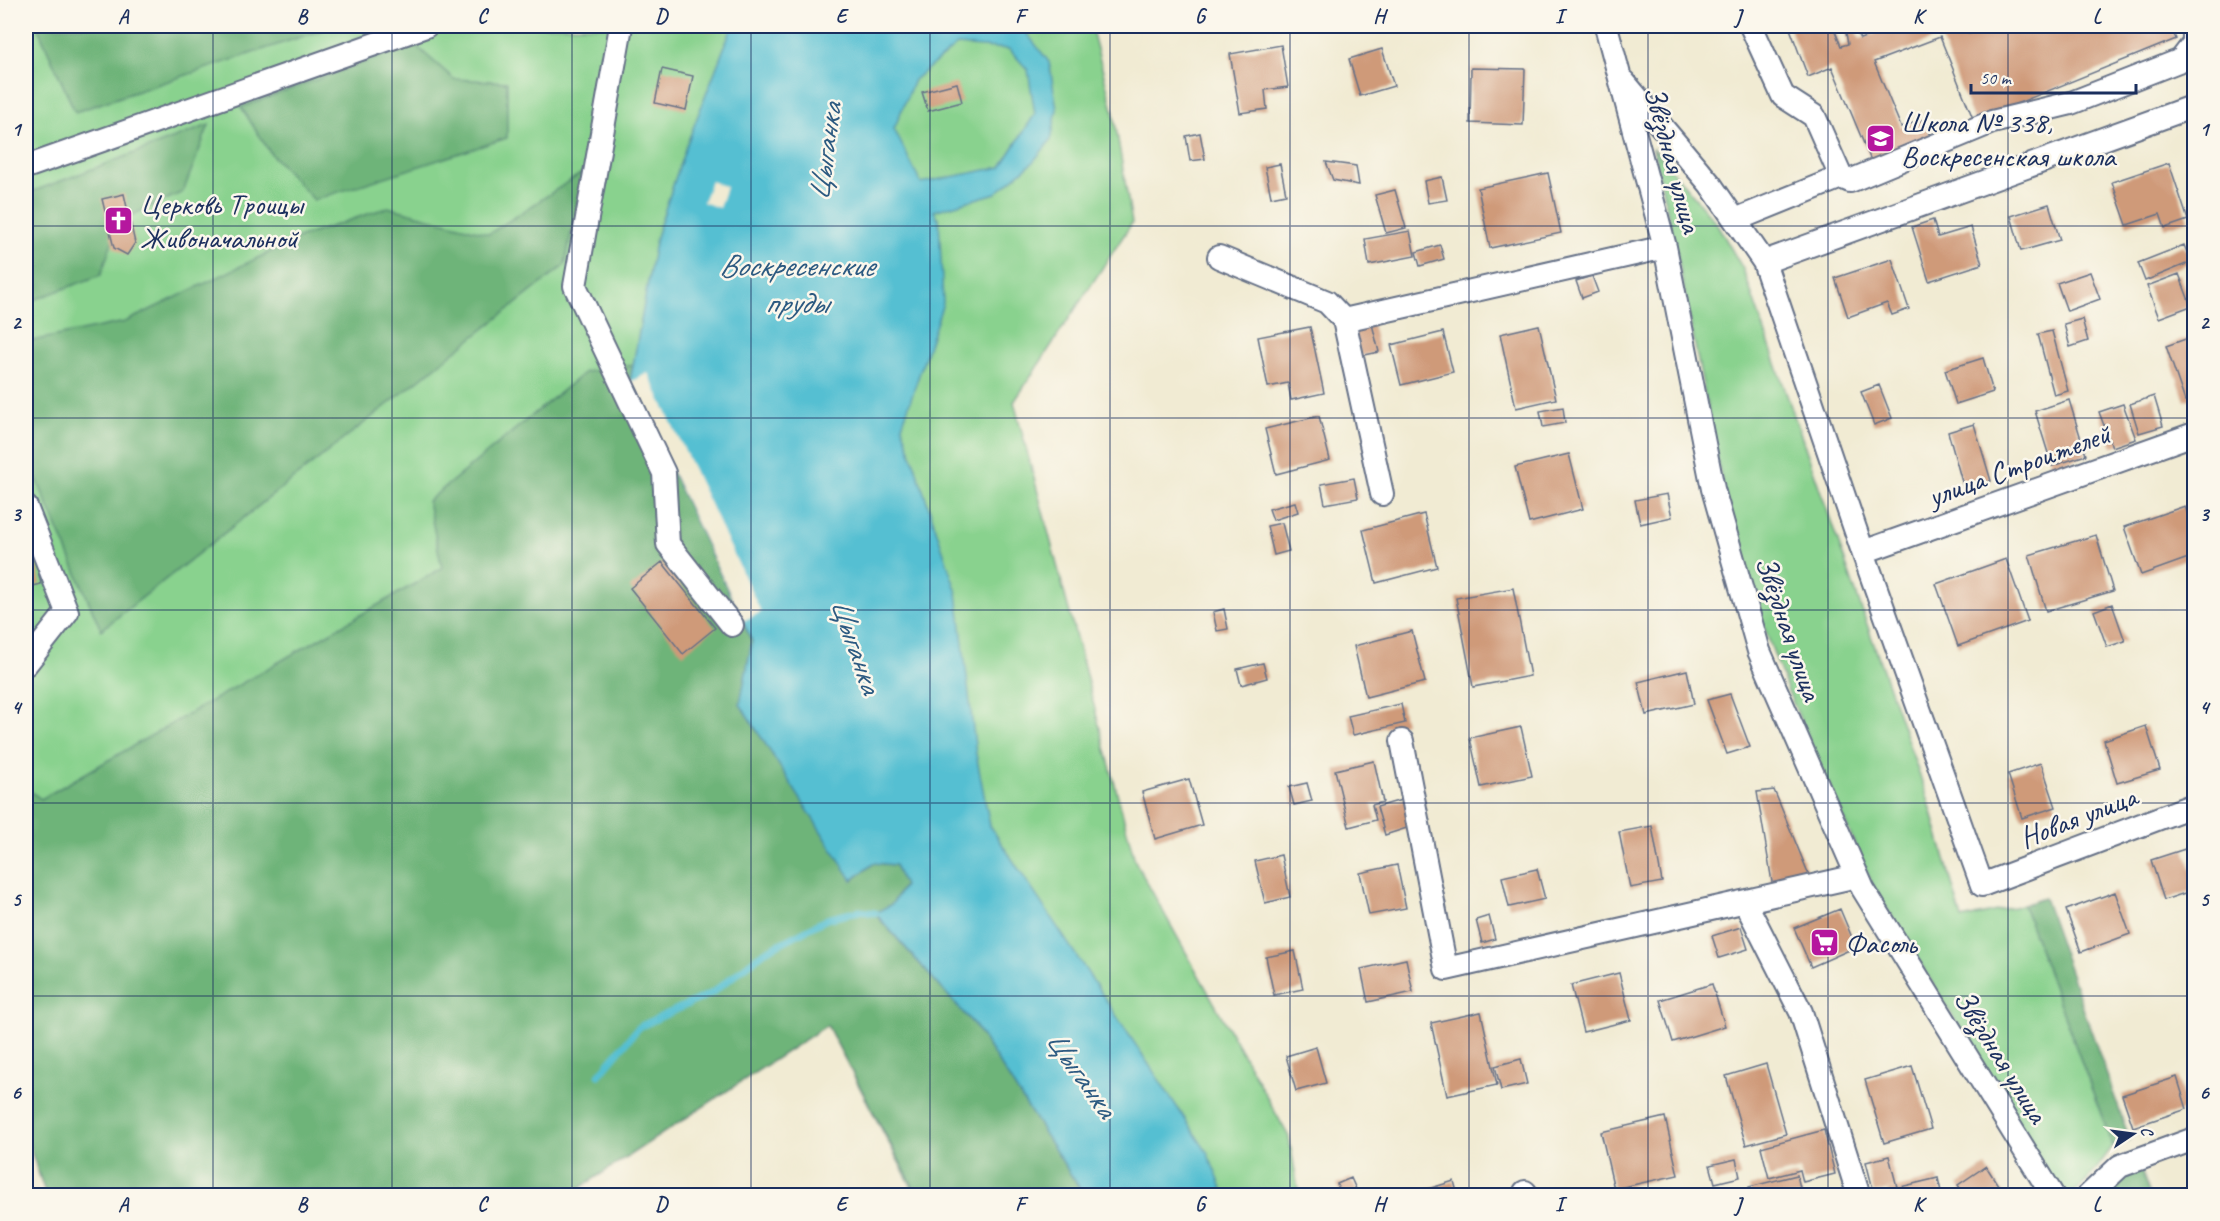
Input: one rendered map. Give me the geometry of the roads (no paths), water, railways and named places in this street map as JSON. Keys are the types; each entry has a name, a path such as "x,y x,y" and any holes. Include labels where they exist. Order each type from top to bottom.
{"street":[{"path":"26,167 426,26"},
{"path":"621,26 575,286 664,473 668,544 732,625"},
{"name":"Звёздная улица","path":"1606,26 1665,247 1713,489 1759,651 1857,876 2053,1196"},
{"path":"1751,26 1783,96 1814,116 1841,177 1850,181 1992,122 2071,103 2181,60 2194,43 2194,26"},
{"path":"1620,78 1703,176 1764,262 1863,552"},
{"path":"1764,262 2194,106"},
{"path":"1735,220 1841,177"},
{"path":"1344,320 1665,247"},
{"path":"1219,257 1328,302 1344,320 1382,494"},
{"name":"улица Строителей","path":"1863,552 2194,434"},
{"path":"26,507 67,612 26,664"},
{"name":"Новая улица","path":"1863,552 1983,885 2194,805"},
{"path":"1402,741 1446,969 1857,876"},
{"path":"1745,902 1801,1011 1857,1190"},
{"path":"2088,1196 2120,1166 2194,1139"}],"water":[{"name":"Воскресенские пруды","path":"737,26 1021,26 1049,62 1057,109 1051,140 1032,163 996,193 934,211 939,220 943,303 902,426 957,593 976,754 990,826 1207,1152 1225,1195 1084,1195 976,1027 875,913 892,904 904,886 895,865 874,863 852,880 740,704 752,641 630,382 656,237 685,149 731,30","holes":["957,45 1009,49 1028,70 1035,114 1001,167 921,183 894,129 914,80"]}],"waterway":[{"path":"599,1075 639,1027 712,993 764,952 827,919 859,911 875,913"}],"place":[{"name":"Школа № 338, Воскресенская школа","path":"1880,139"},
{"name":"Церковь Троицы Живоначальной","path":"119,221"},
{"name":"Фасоль","path":"1824,943"}],"water label":[{"name":"Цыганка","path":"824,152"},
{"name":"Цыганка","path":"857,645"},
{"name":"Цыганка","path":"1082,1073"}]}
